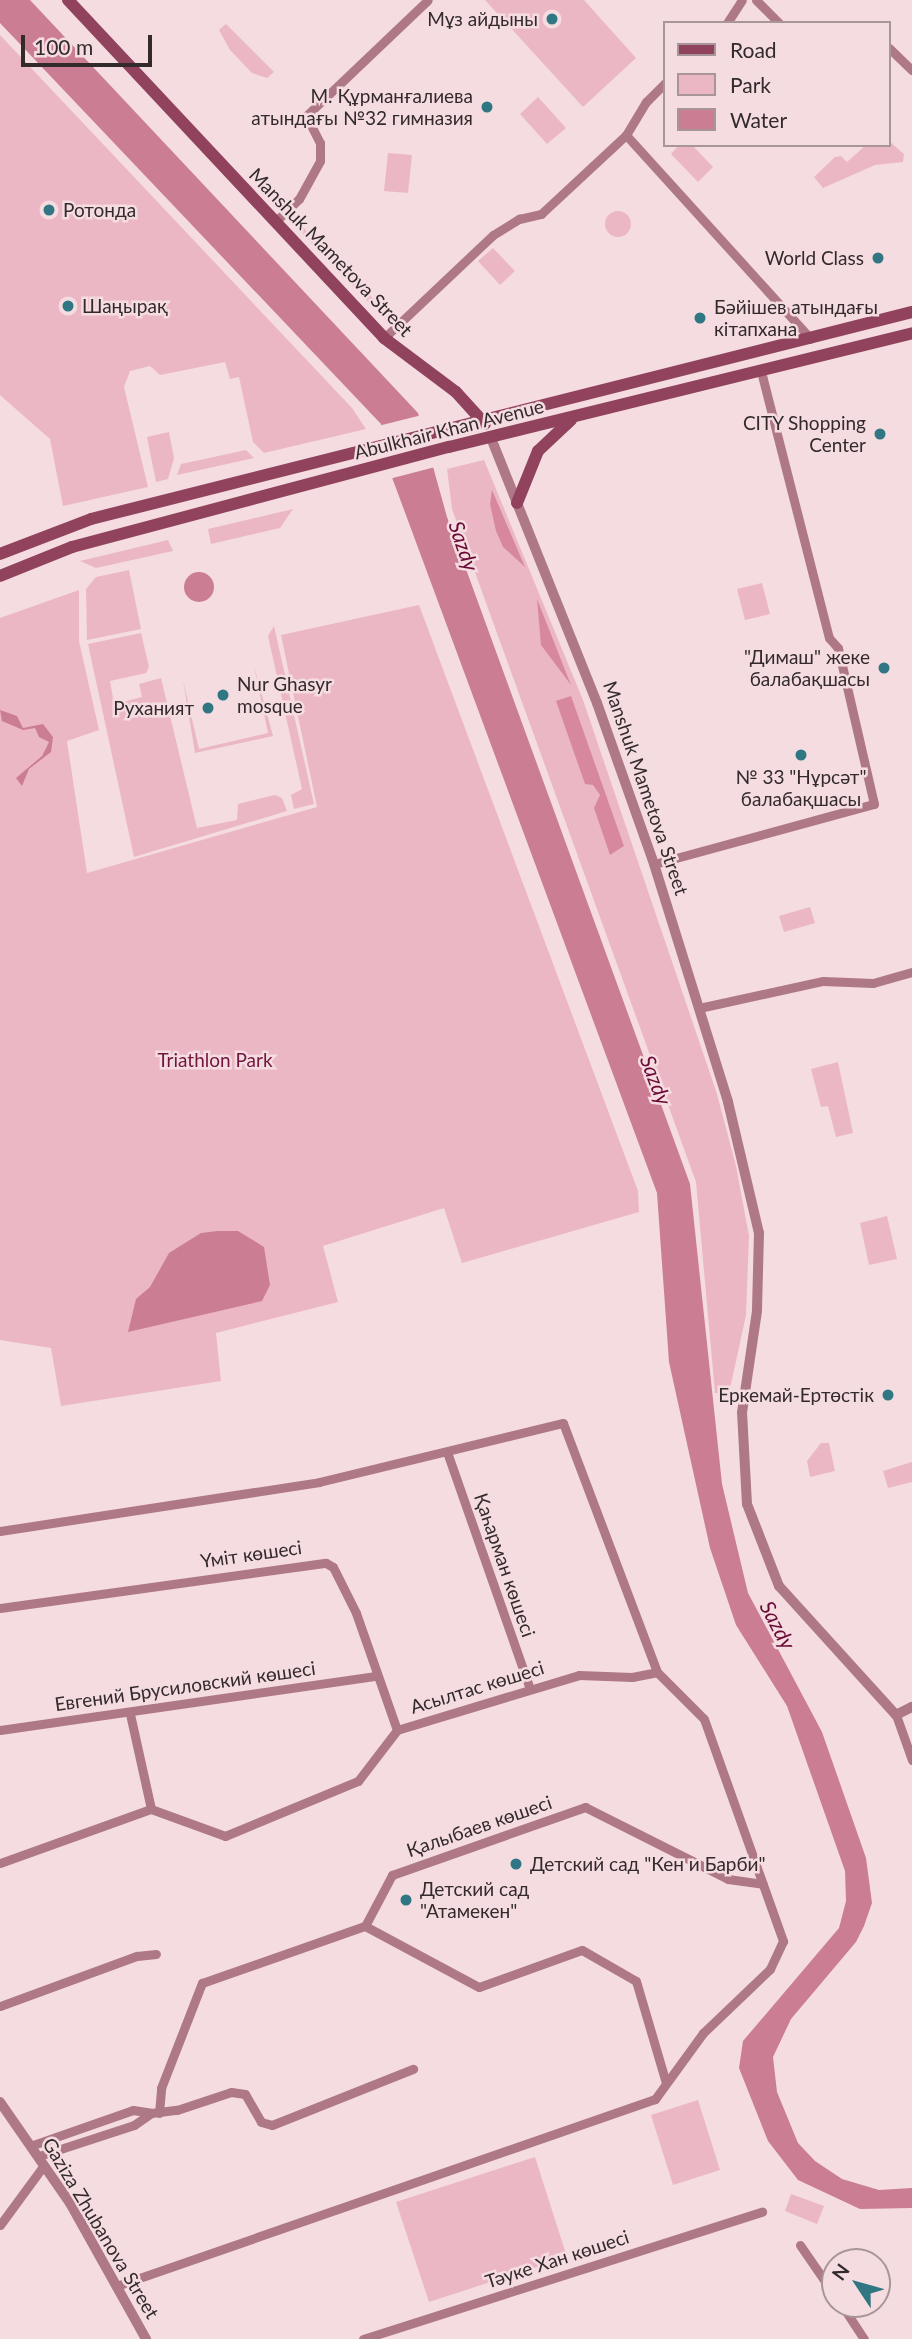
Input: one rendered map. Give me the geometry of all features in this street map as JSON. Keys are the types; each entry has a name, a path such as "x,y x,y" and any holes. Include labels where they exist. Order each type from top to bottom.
{"main road":[{"name":"Manshuk Mametova Street","path":"68,0 384,338 450,387 484,421 491,438"},
{"name":"Abulkhair Khan Avenue","path":"0,554 92,519 912,312"},
{"name":"Abulkhair Khan Avenue","path":"0,576 72,547 442,449 912,333"},
{"path":"678,373 681,391"},
{"path":"589,394 594,413"},
{"path":"517,503 538,452 573,418"},
{"path":"233,506 255,495 266,476"},
{"path":"72,547 92,519"}],"street":[{"path":"275,222 299,199 318,169 320,143 306,116 428,0"},
{"path":"728,21 742,0"},
{"path":"756,0 777,21"},
{"path":"891,50 912,69"},
{"path":"384,338 474,250 519,219 541,214 626,135 646,102 664,84"},
{"path":"626,135 811,339"},
{"path":"654,864 874,804 838,648 829,638 761,371"},
{"name":"Manshuk Mametova Street","path":"491,438 588,678 654,864 728,1102 759,1233 757,1311 742,1412 746,1500 779,1586 897,1715"},
{"path":"699,1008 823,981 873,984 912,972"},
{"path":"0,1531 319,1482 562,1423 657,1672 704,1719 783,1941 770,1969 703,2032 655,2099 119,2285"},
{"name":"Қаһарман көшесі","path":"447,1452 530,1689"},
{"name":"Үміт көшесі","path":"0,1608 320,1562 333,1567 356,1613 374,1676 397,1730"},
{"name":"Асылтас көшесі","path":"151,1809 225,1836 358,1781 397,1730 579,1675 632,1677 657,1672"},
{"name":"Евгений Брусиловский көшесі","path":"0,1730 130,1714 374,1676"},
{"path":"912,1707 897,1715 912,1760"},
{"path":"0,1863 151,1809 130,1714"},
{"name":"Қалыбаев көшесі","path":"365,1926 392,1875 585,1807 728,1879 763,1884"},
{"path":"155,2113 161,2088 202,1983 365,1926 479,1987 582,1950 636,1982 666,2083"},
{"path":"0,2006 137,1956 156,1954"},
{"path":"0,2225 42,2161 134,2125 155,2113 231,2092 245,2094 261,2122 272,2125 414,2069"},
{"name":"Gaziza Zhubanova Street","path":"0,2102 33,2146 119,2285 146,2339"},
{"path":"33,2146 133,2110 155,2113"},
{"name":"Тәуке Хан көшесі","path":"363,2339 761,2212"},
{"path":"800,2245 821,2276"},
{"path":"850,2318 864,2339"}],"green space":[{"path":"485,0 584,0 636,58 583,107"},
{"path":"226,24 274,72 267,78 252,73 230,50 219,30"},
{"path":"0,35 352,408 366,429 264,453 253,442 239,377 230,379 225,362 160,375 150,366 130,371 124,387 148,487 63,506 50,439 0,395"},
{"path":"538,97 566,128 547,144 520,114"},
{"path":"891,143 904,154 903,162 875,165 823,188 814,177 835,157 841,156 847,162 864,147 891,147"},
{"path":"677,147 694,147 713,167 698,182 671,154"},
{"path":"388,153 412,155 408,193 384,191"},
{"path":"618,211 627,215 631,224 627,233 618,237 609,233 605,224 609,215"},
{"path":"291,215 396,322 388,322 293,224"},
{"path":"493,248 515,271 500,285 478,261"},
{"path":"169,432 174,458 168,479 156,482 147,437"},
{"path":"246,450 254,458 177,475 181,464"},
{"path":"484,460 583,700 717,1094 736,1166 749,1236 746,1315 729,1393 715,1393 696,1182 452,509 447,469"},
{"path":"293,509 280,528 211,544 208,529"},
{"path":"168,540 173,551 96,568 80,561"},
{"path":"129,570 141,629 87,640 86,589 96,577"},
{"path":"762,583 770,614 745,620 737,589"},
{"name":"Triathlon Park","path":"79,590 79,641 99,730 67,741 87,873 317,807 281,635 419,605 638,1191 639,1212 462,1263 444,1208 323,1246 338,1302 216,1333 221,1381 61,1406 51,1348 0,1340 0,618"},
{"path":"274,626 314,804 294,809 291,795 302,789 268,636"},
{"path":"141,633 149,667 146,673 110,681 114,704 142,697 139,684 161,678 197,828 237,820 238,804 275,795 282,798 287,811 134,857 88,644"},
{"path":"254,666 273,736 195,753 183,680 199,749 268,733"},
{"path":"810,907 815,923 784,932 779,916"},
{"path":"838,1062 853,1133 836,1137 828,1106 821,1107 811,1069"},
{"path":"887,1216 897,1259 869,1265 860,1223"},
{"path":"821,1443 829,1443 835,1471 810,1477 807,1461"},
{"path":"912,1462 912,1482 888,1488 883,1471"},
{"path":"698,2100 720,2170 673,2185 651,2115"},
{"path":"535,2157 567,2257 429,2302 396,2202"},
{"path":"791,2194 824,2206 817,2224 785,2211"}],"shaded area":[{"path":"492,490 525,567 503,547 496,531 490,504"},
{"path":"537,599 571,685 541,645"},
{"path":"571,696 624,846 610,855 594,808 600,795 593,785 585,784 556,701"}],"water":[{"path":"0,0 30,0 418,413 447,517 690,1184 722,1484 748,1593 822,1732 866,1858 872,1903 864,1926 856,1942 791,2019 773,2057 777,2092 798,2143 815,2161 842,2179 879,2190 912,2188 912,2208 860,2209 798,2180 768,2141 739,2068 743,2041 839,1928 846,1901 845,1871 787,1706 736,1625 710,1548 669,1362 657,1193 390,472 381,424 0,23"},
{"path":"199,572 210,576 214,587 210,598 199,602 188,598 184,587 188,576"},
{"path":"0,710 17,716 23,728 43,724 53,737 51,752 29,769 22,786 16,778 42,756 49,742 39,737 35,728 23,730 2,721"},
{"path":"238,1231 264,1247 270,1285 262,1301 128,1332 136,1299 150,1287 169,1253 201,1233"}],"pier":[{"path":"422,415 439,466 389,479 378,426"}],"place":[{"name":"Мұз айдыны","path":"552,19"},
{"name":"М. Құрманғалиева атындағы №32 гимназия","path":"487,107"},
{"name":"Ротонда","path":"49,210"},
{"name":"World Class","path":"878,258"},
{"name":"Шаңырақ","path":"68,306"},
{"name":"Бәйішев атындағы кітапхана","path":"700,318"},
{"name":"CITY Shopping Center","path":"880,434"},
{"name":"\"Димаш\" жеке балабақшасы","path":"884,668"},
{"name":"Nur Ghasyr mosque","path":"223,695"},
{"name":"Руханият","path":"208,708"},
{"name":"№ 33 \"Нұрсәт\" балабақшасы","path":"801,755"},
{"name":"Еркемай-Ертөстік","path":"888,1395"},
{"name":"Детский сад \"Кен и Барби\"","path":"516,1864"},
{"name":"Детский сад \"Атамекен\"","path":"406,1900"}],"water label":[{"name":"Sazdy","path":"464,546"},
{"name":"Sazdy","path":"656,1080"},
{"name":"Sazdy","path":"778,1625"}]}
